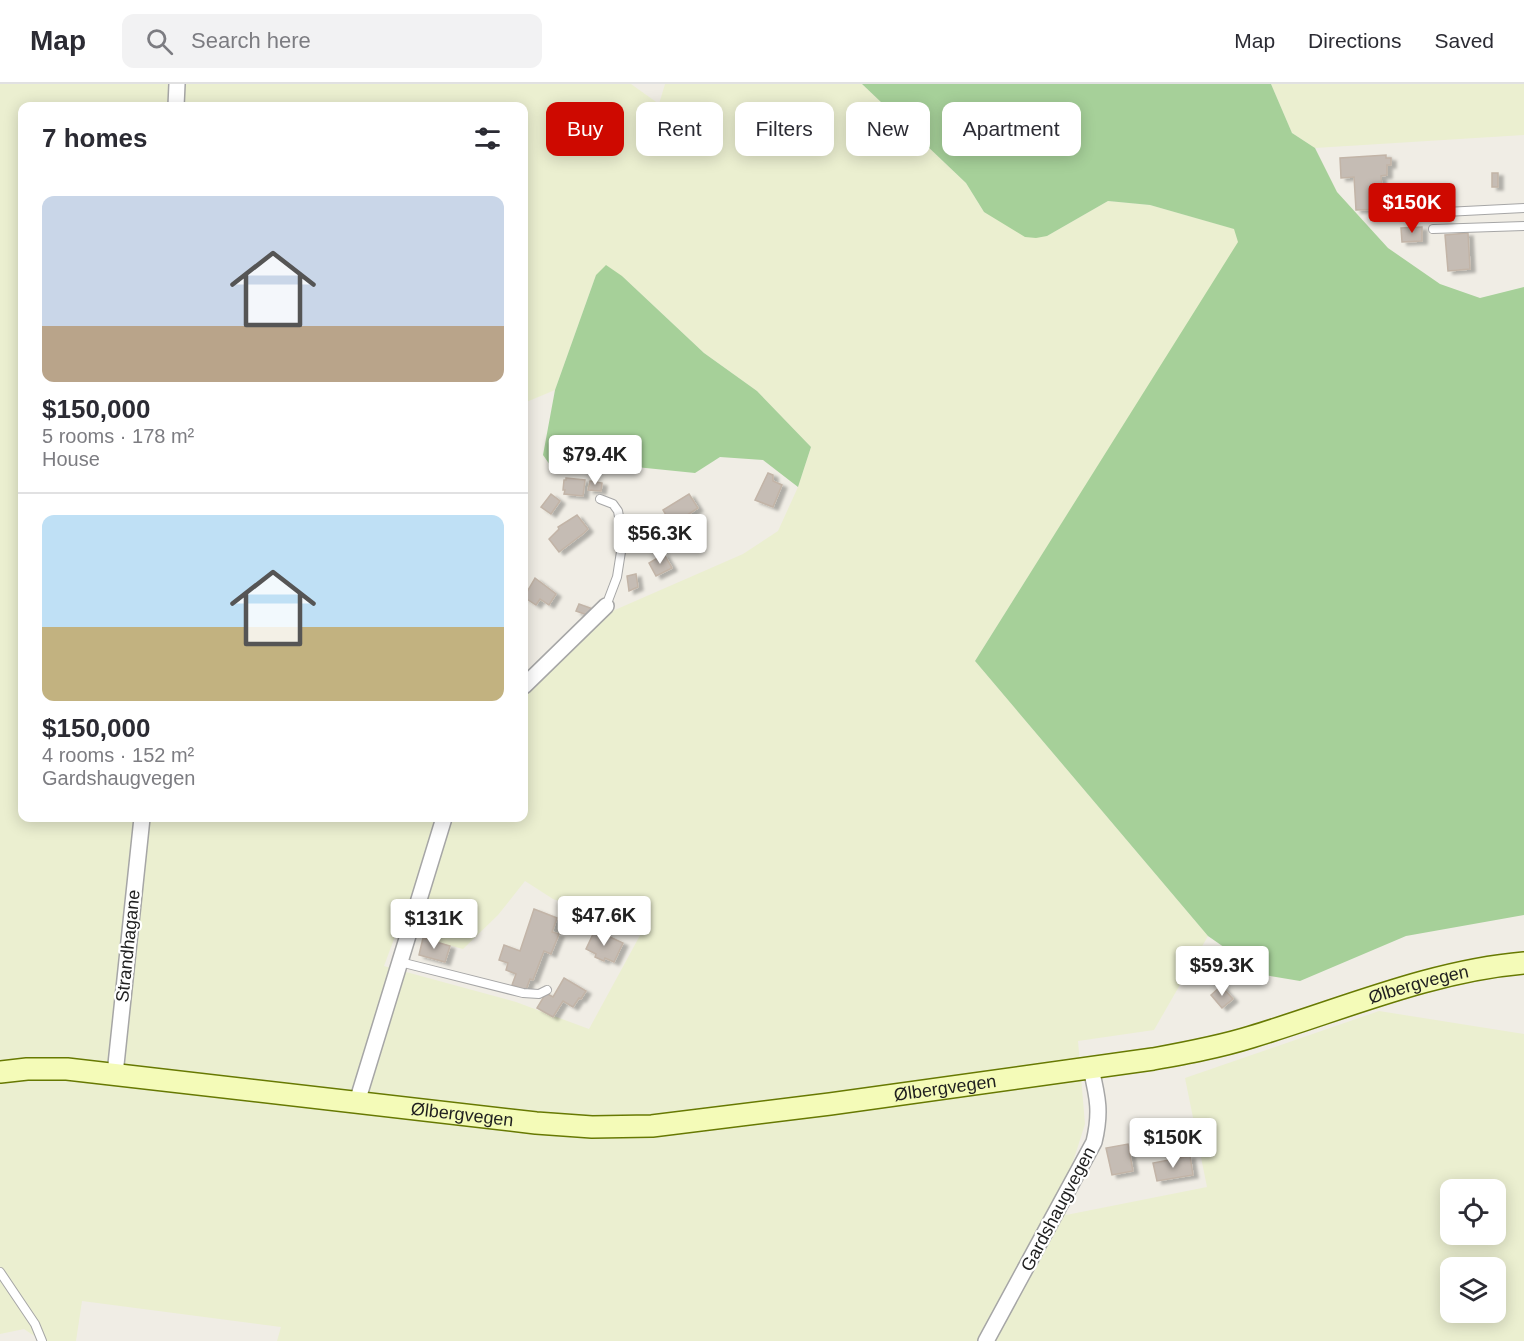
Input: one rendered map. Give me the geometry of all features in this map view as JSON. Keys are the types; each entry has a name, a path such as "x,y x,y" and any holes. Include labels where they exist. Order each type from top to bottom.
{"main road":[{"name":"Ølbergvegen","path":"0,1072 67,1069 537,1123 592,1127 652,1126 1091,1069 1204,1050 1442,977 1524,963"}],"street":[{"path":"176,102 177,84"},
{"path":"528,682 606,606"},
{"name":"Strandhagane","path":"115,1074 142,822"},
{"path":"357,1102 443,822"},
{"name":"Gardshaugvegen","path":"986,1341 1095,1142 1099,1102 1091,1069"}],"lane":[{"path":"1386,215 1524,208"},
{"path":"1433,229 1524,226"},
{"path":"600,500 613,504 618,511 623,539 617,577 606,606"},
{"path":"400,962 523,993 539,994 548,990"},
{"path":"0,1272 34,1324 42,1341"}],"green space":[{"path":"0,84 631,84 656,102 636,102 636,156 723,156 723,102 660,102 665,84 862,84 881,102 846,102 846,156 930,156 930,149 966,183 984,212 1047,236 1108,201 1150,205 1235,229 1239,242 975,661 1208,936 1154,1030 1078,1041 1085,1124 1072,1165 1066,1215 1207,1187 1185,1078 1379,1011 1524,1034 1524,1341 277,1341 281,1327 82,1301 76,1341 42,1341 24,1329 0,1334","holes":["525,881 553,899 644,928 589,1029 516,1002 384,966 397,931 463,949 498,915"]},
{"path":"862,84 1271,84 1292,133 1315,148 1337,192 1388,248 1440,284 1480,298 1524,287 1524,915 1406,936 1300,981 1264,975 1208,936 975,661 1238,242 1234,229 1150,205 1108,201 1047,236 1025,237 984,212 966,183 930,149 930,102 881,102"},
{"path":"1271,84 1524,84 1524,135 1315,148 1292,133"},
{"path":"606,265 622,276 704,353 757,391 811,447 798,487 763,460 720,457 695,473 636,467 609,471 555,472 543,455 555,390 596,275"}],"building":[{"path":"1386,155 1386,158 1391,158 1391,165 1387,165 1387,175 1381,176 1383,209 1356,210 1354,177 1341,178 1340,158"},
{"path":"1492,173 1498,173 1498,187 1492,187"},
{"path":"1422,227 1422,241 1402,242 1401,228"},
{"path":"1468,233 1470,269 1448,271 1445,235"},
{"path":"768,473 773,475 773,481 782,485 773,507 755,500"},
{"path":"566,478 585,480 583,496 564,494"},
{"path":"590,481 602,483 601,491 588,490"},
{"path":"551,494 560,501 551,514 541,507"},
{"path":"689,494 698,508 672,525 663,510"},
{"path":"577,515 588,529 559,552 549,539 559,529 558,527"},
{"path":"664,554 672,568 656,576 649,563"},
{"path":"636,574 638,587 629,591 627,576"},
{"path":"535,578 556,594 549,605 540,599 536,605 528,600 528,590"},
{"path":"579,604 593,609 587,615 576,611"},
{"path":"566,901 588,910 582,923 566,917 568,913 562,910"},
{"path":"534,909 557,918 552,932 559,934 551,954 544,951 533,980 530,979 526,990 512,985 516,974 506,970 508,963 499,960 504,945 520,951"},
{"path":"595,930 623,943 614,962 595,957 596,954 586,949"},
{"path":"423,938 450,946 445,962 419,955"},
{"path":"564,978 586,991 573,1007 563,1001 553,1017 537,1008 546,993 553,997"},
{"path":"1221,986 1233,999 1222,1008 1211,995"},
{"path":"1128,1144 1133,1171 1112,1175 1106,1148"},
{"path":"1190,1156 1193,1175 1157,1181 1153,1163"}]}
